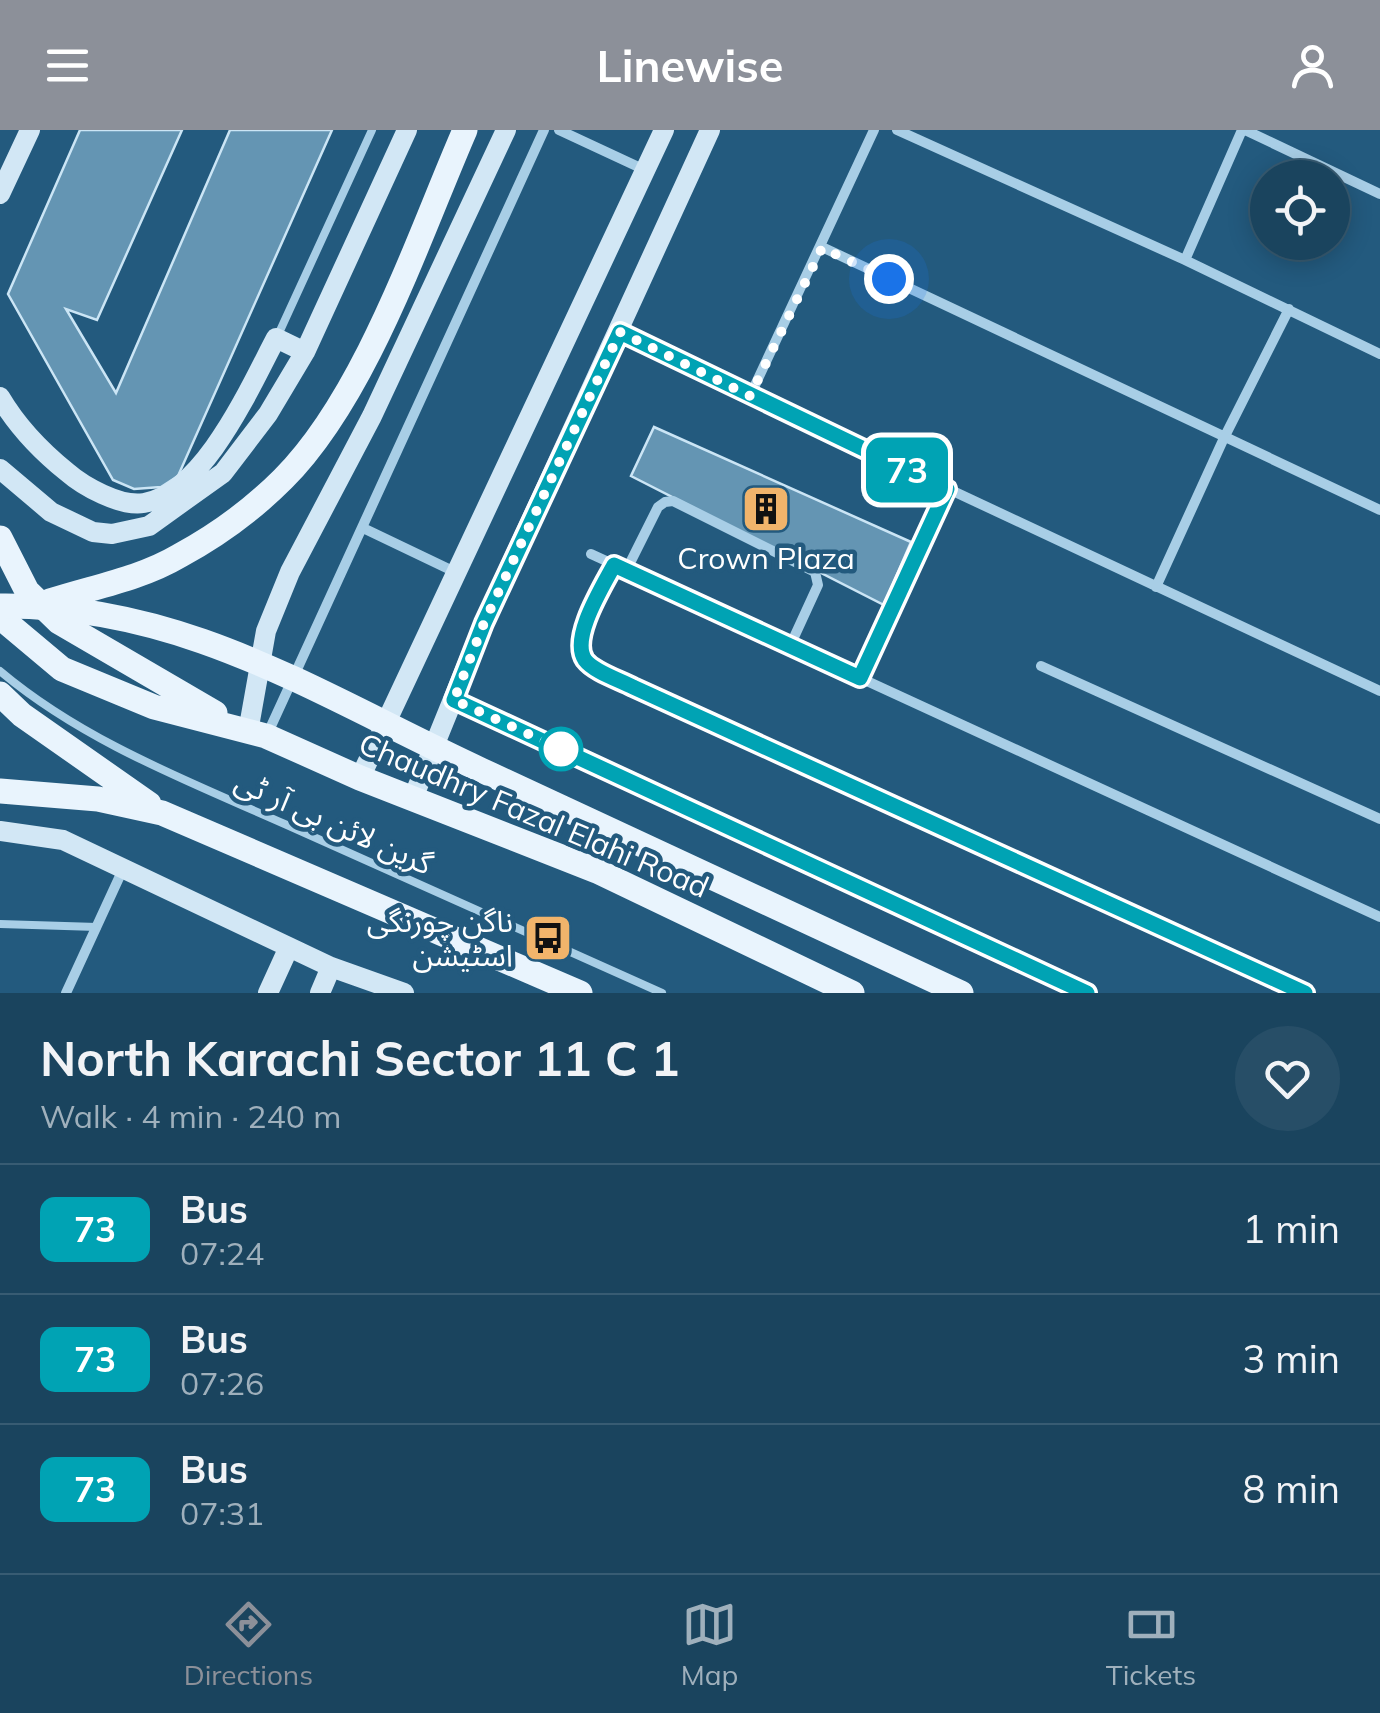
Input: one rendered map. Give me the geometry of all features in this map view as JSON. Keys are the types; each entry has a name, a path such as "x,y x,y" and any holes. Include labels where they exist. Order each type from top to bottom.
{"main road":[{"path":"36,606 132,577 176,558 221,530 283,478 322,430 353,382 464,130"},
{"path":"0,538 27,591 59,622 252,732"},
{"path":"0,606 86,610 197,637 264,664 413,738 962,993"},
{"path":"0,617 62,669 154,707 252,732"},
{"path":"0,694 22,714 162,813"},
{"name":"Chaudhry Fazal Elahi Road","path":"252,732 597,871 852,993"},
{"path":"0,792 98,799 162,813 580,993"}],"street":[{"path":"0,194 30,130"},
{"path":"0,469 32,498 76,525 112,534 148,526 223,473 268,414 305,352 408,130"},
{"path":"252,732 266,630 290,572 372,416 506,130"},
{"path":"252,732 363,528 544,130"},
{"path":"559,130 646,170"},
{"path":"360,778 664,130"},
{"path":"414,798 484,623 710,130"},
{"path":"750,396 874,130"},
{"path":"896,130 1186,260 1380,354"},
{"path":"1186,260 1243,130 1380,194"},
{"path":"822,248 1380,510"},
{"path":"1156,587 1288,308"},
{"path":"620,332 1380,691"},
{"path":"0,397 40,450 84,487 142,504 171,491 197,469 235,414 276,338 305,352"},
{"path":"860,678 947,489"},
{"path":"626,571 658,507 673,501 815,572 818,584 790,646"},
{"path":"363,528 455,572"},
{"path":"591,554 1380,917"},
{"path":"614,565 583,629 586,662 633,687 1305,993"},
{"path":"1041,666 1380,819"},
{"path":"454,700 1087,993"},
{"path":"0,831 63,840 332,967 404,993"},
{"path":"66,993 124,867"},
{"path":"268,993 290,948"},
{"path":"320,993 332,967"}],"lane":[{"path":"276,338 372,130"},
{"name":"گرین لائن بی آر ٹی","path":"0,670 58,716 133,754 662,993"},
{"path":"0,924 96,927"}],"building":[{"path":"80,130 182,130 97,320 66,309 116,393 230,130 332,130 178,476 161,487 134,489 113,480 8,294"},
{"name":"Crown Plaza","path":"654,427 911,542 884,605 631,476"}],"bus line":[{"name":"73","path":"1087,993 454,700 484,623 620,332 947,489 860,678 614,565 583,629 586,662 633,687 1305,993"}],"place":[{"name":"Crown Plaza","path":"766,509"},
{"name":"ناگن چورنگی اسٹیشن","path":"548,938"}],"route":[{"path":"561,749 454,700 484,623 620,332 750,396 822,248 889,279"}]}
